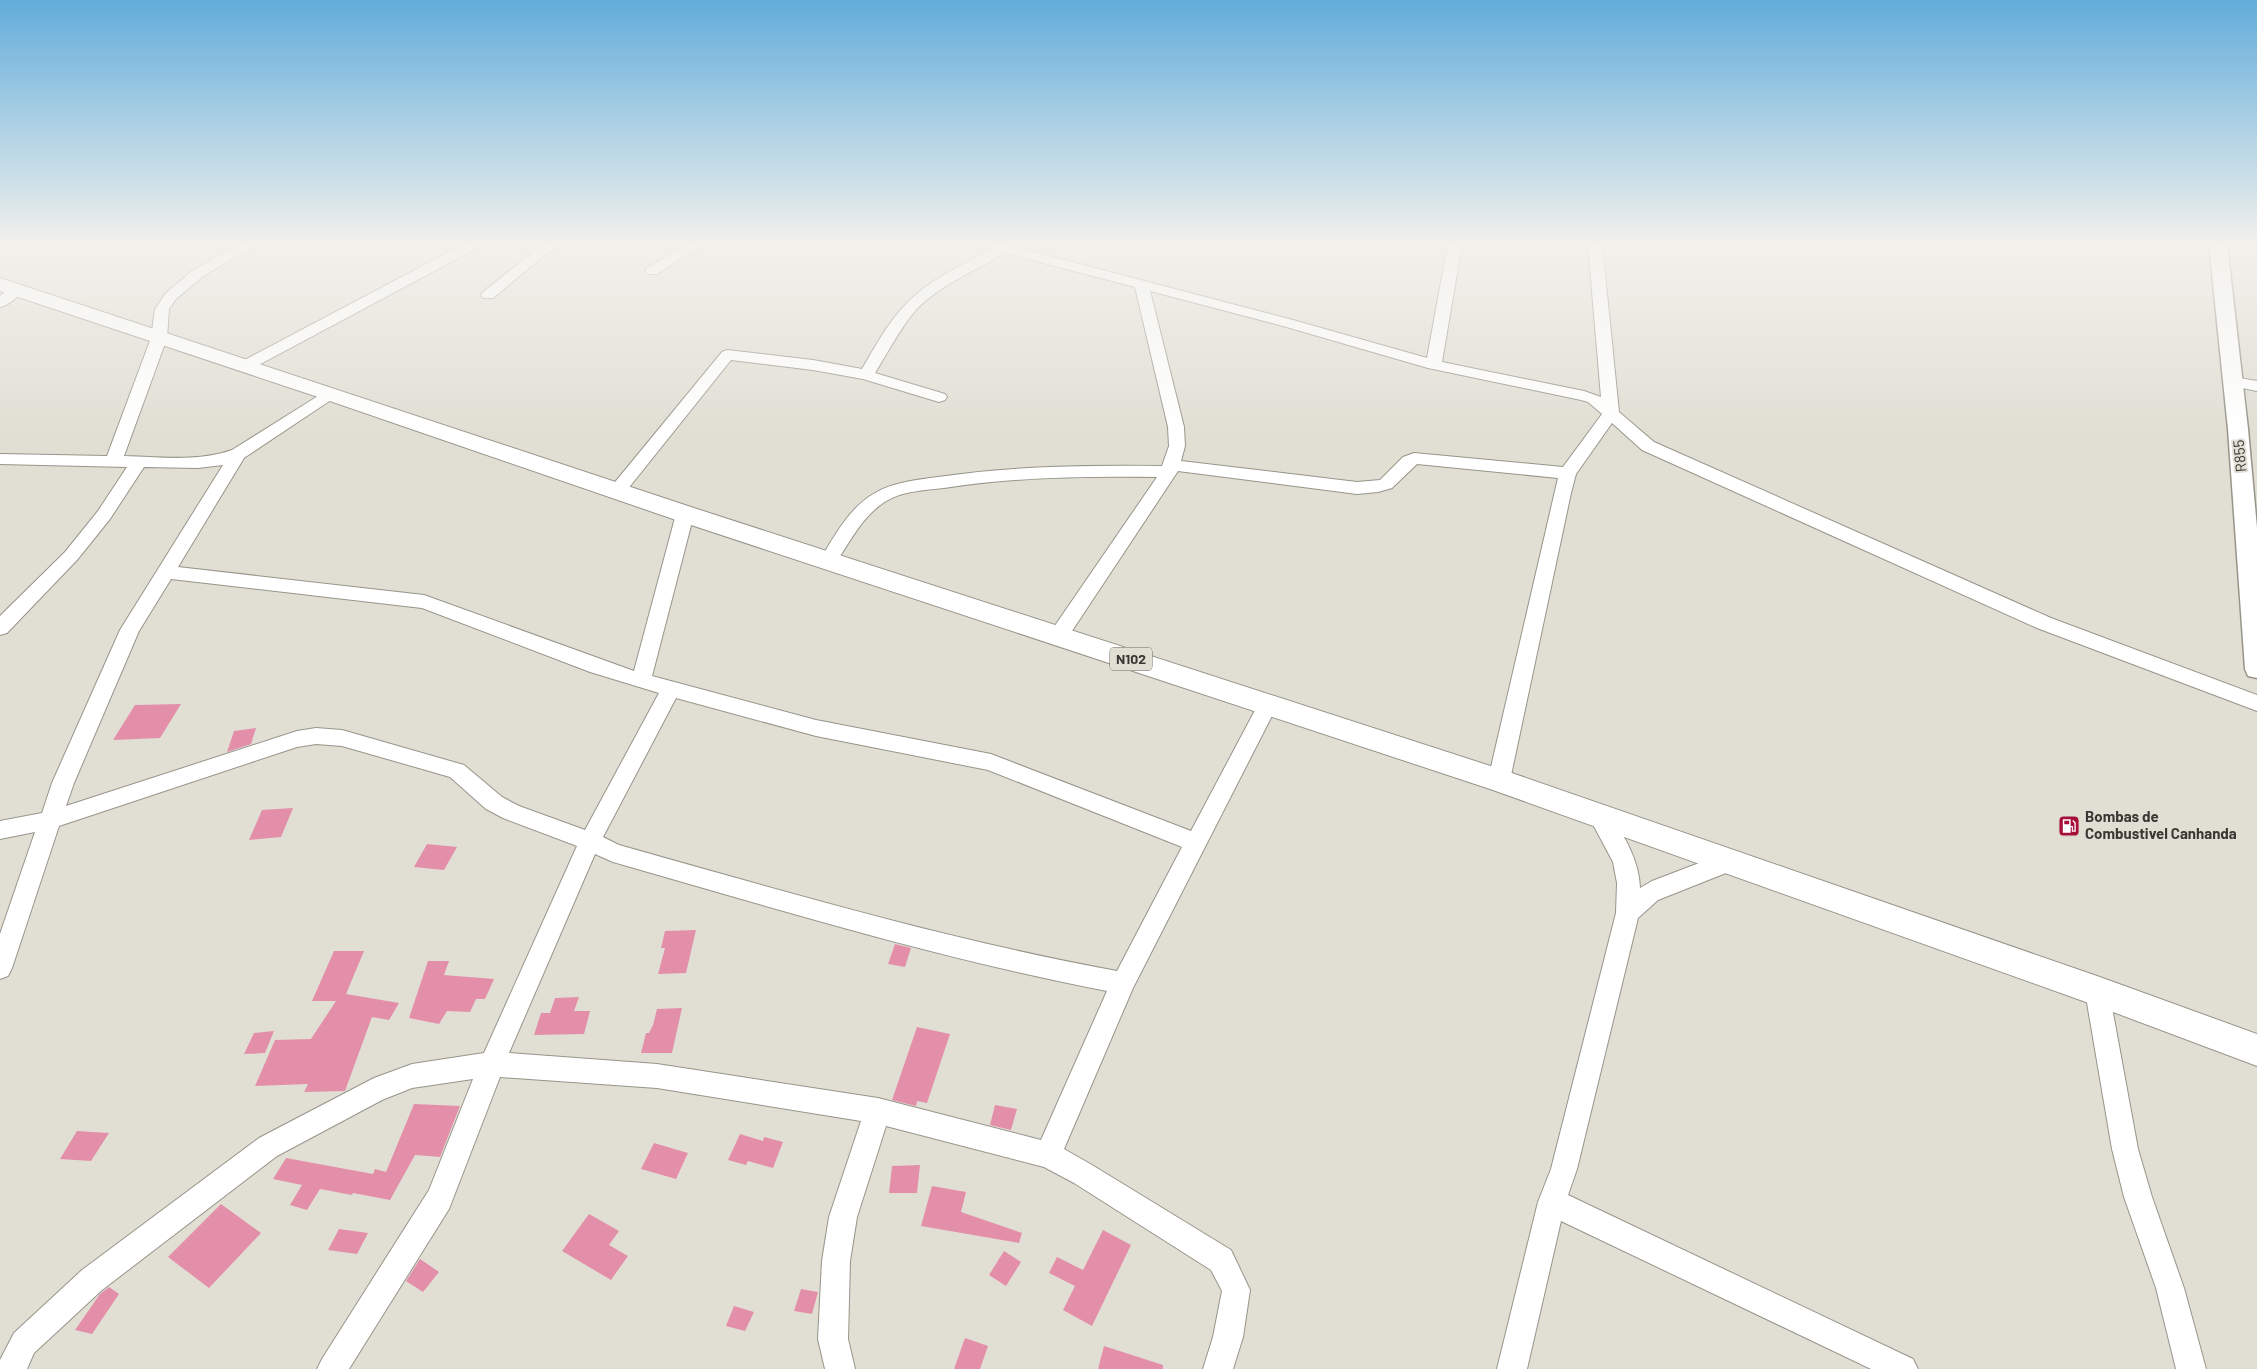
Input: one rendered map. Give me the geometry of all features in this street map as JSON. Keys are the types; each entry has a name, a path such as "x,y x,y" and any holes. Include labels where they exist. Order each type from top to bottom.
{"main road":[{"name":"N102","path":"58,308 159,338 332,394 685,514 1499,780 2097,991 2257,1050"}],"street":[{"path":"114,460 159,338 163,308"},
{"path":"245,366 354,308"},
{"path":"866,375 893,329 911,308"},
{"path":"1060,635 1171,469 1177,446 1176,427 1146,308"},
{"path":"1227,308 1434,365 1594,399 1648,446 1935,576 2044,623 2257,703"},
{"path":"1434,365 1444,308"},
{"path":"1499,780 1568,473 1611,414 1601,308"},
{"name":"R855","path":"2225,308 2257,669"},
{"path":"617,491 727,355 814,365 866,375 939,397"},
{"path":"2233,382 2257,386"},
{"path":"0,459 198,463 220,460 238,454 332,394"},
{"path":"0,968 63,783 130,630 238,454"},
{"path":"829,560 858,516 881,497 904,488 973,477 1171,469 1357,488 1381,486 1392,479 1407,461 1414,458 1568,473"},
{"path":"0,628 71,556 104,515 140,461"},
{"path":"641,681 662,595 685,514"},
{"path":"166,572 424,602 597,667 641,681 816,728 991,762 1196,843"},
{"path":"332,1369 439,1199 492,1064 590,841 671,689"},
{"path":"1048,1155 1123,983 1268,704"},
{"path":"0,830 50,820 297,738 316,736 342,738 457,772 494,803 510,812 590,841 613,853 819,911 1032,966 1123,983"},
{"path":"1512,1369 1552,1202 1564,1168 1628,913 1630,886 1626,862 1600,817"},
{"path":"1628,913 1650,893 1728,862"},
{"path":"2097,991 2125,1149 2138,1197 2170,1288 2191,1369"},
{"path":"11,1369 24,1343 92,1280 268,1146 374,1090 412,1076 492,1064 657,1076 878,1111 1048,1155 1083,1174 1221,1260 1236,1290 1228,1337 1218,1369"},
{"path":"840,1369 833,1339 836,1261 845,1210 878,1111"},
{"path":"1552,1202 1903,1369"}],"building":[{"path":"181,704 160,738 113,740 135,705"},
{"path":"256,728 251,744 227,752 234,731"},
{"path":"293,808 281,837 249,840 262,810"},
{"path":"427,844 457,847 444,870 414,867"},
{"path":"696,930 686,973 658,974 665,948 661,948 665,931"},
{"path":"895,944 911,948 905,967 888,964"},
{"path":"334,951 364,951 346,994 399,1003 389,1020 372,1017 345,1091 304,1092 308,1084 255,1086 275,1040 311,1039 336,1001 312,1001"},
{"path":"428,961 449,961 444,975 494,979 485,999 476,999 470,1012 447,1011 439,1024 409,1018"},
{"path":"579,997 574,1011 590,1011 584,1034 534,1035 541,1013 550,1013 555,998"},
{"path":"682,1008 672,1053 641,1053 646,1033 649,1033 653,1025 657,1009"},
{"path":"917,1027 950,1034 927,1103 917,1101 916,1106 892,1100"},
{"path":"274,1031 265,1053 244,1054 254,1033"},
{"path":"414,1104 460,1106 440,1157 415,1155 390,1200 320,1189 307,1210 290,1205 302,1185 273,1179 286,1158 373,1174 375,1169 386,1172"},
{"path":"995,1105 1017,1109 1011,1130 990,1125"},
{"path":"77,1131 109,1133 91,1161 60,1159"},
{"path":"740,1134 763,1141 764,1137 783,1142 773,1168 748,1161 746,1165 728,1160"},
{"path":"654,1143 688,1153 676,1179 641,1169"},
{"path":"920,1165 917,1193 889,1193 892,1166"},
{"path":"932,1186 966,1192 961,1212 1022,1233 1019,1243 921,1226"},
{"path":"221,1204 261,1233 209,1288 168,1257"},
{"path":"589,1214 619,1231 609,1245 628,1256 611,1280 562,1251"},
{"path":"339,1229 368,1233 357,1254 328,1250"},
{"path":"1103,1230 1131,1245 1092,1326 1063,1310 1075,1286 1049,1273 1057,1257 1083,1270"},
{"path":"1004,1251 1021,1262 1006,1286 989,1275"},
{"path":"420,1259 439,1272 423,1292 406,1281"},
{"path":"109,1287 119,1294 92,1334 75,1330 100,1294"},
{"path":"801,1289 818,1292 812,1314 794,1311"},
{"path":"734,1306 754,1312 745,1331 726,1326"},
{"path":"965,1338 988,1346 980,1369 954,1369"},
{"path":"1104,1346 1163,1365 1163,1369 1098,1369"}],"place":[{"name":"Bombas de Combustivel Canhanda","path":"2069,826"}]}
